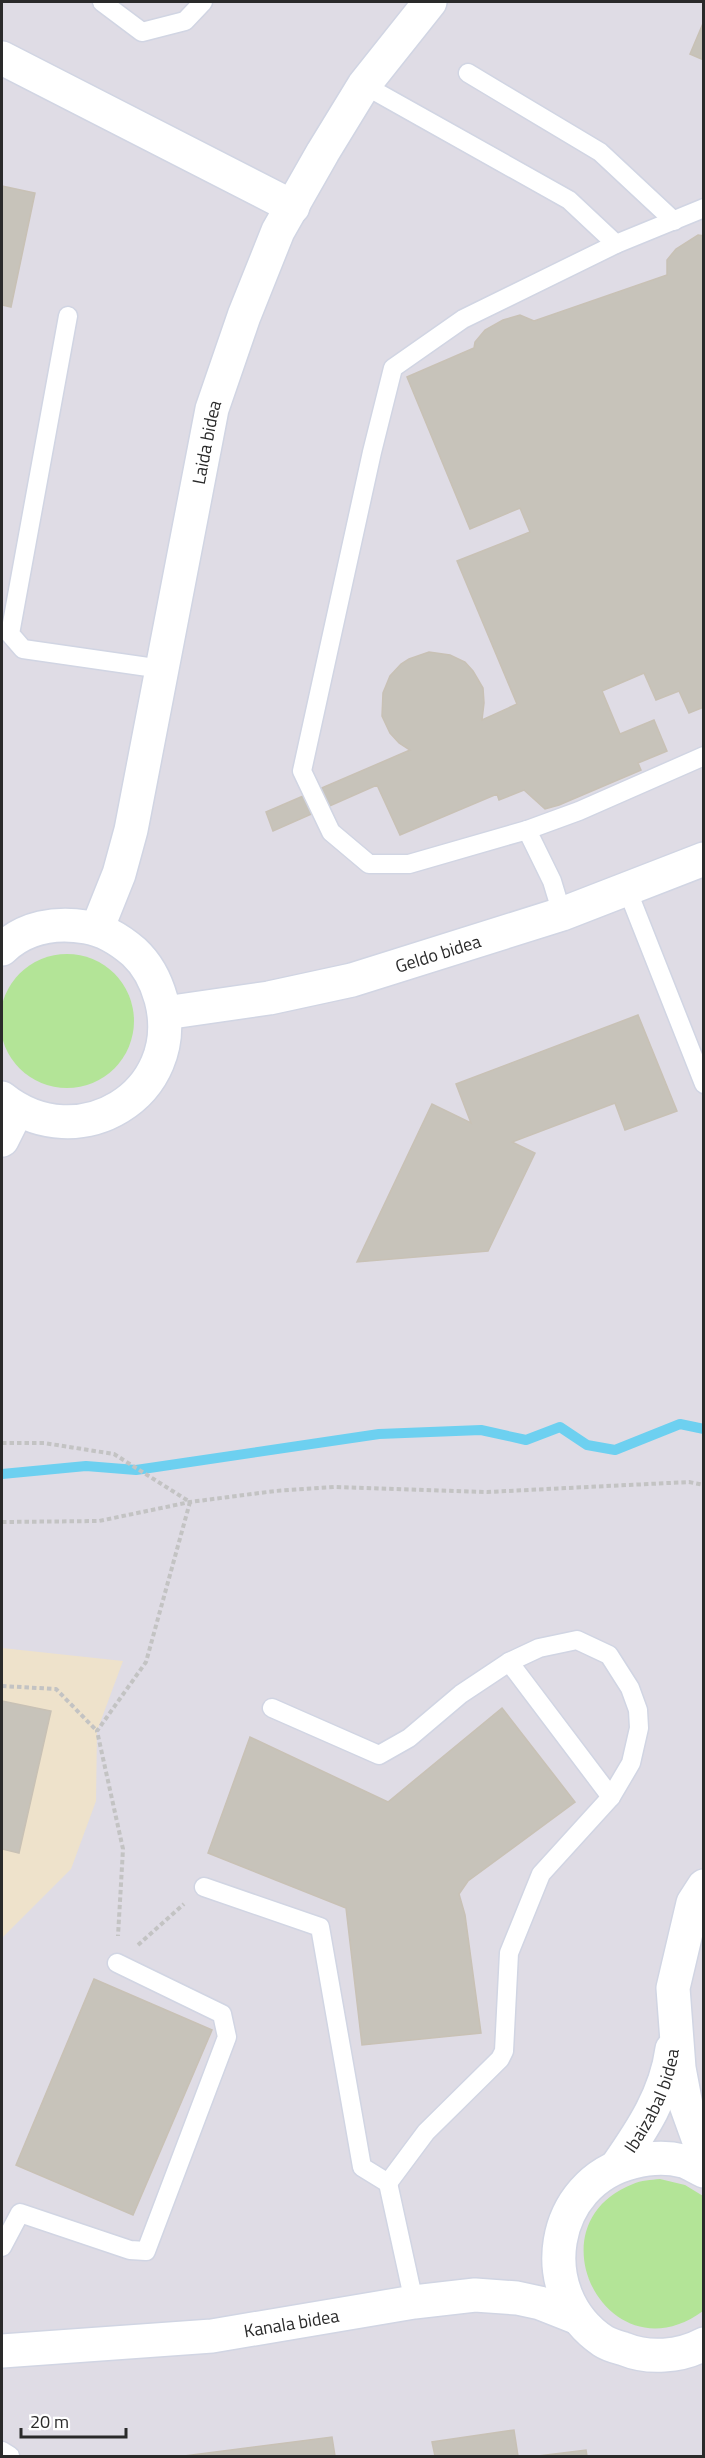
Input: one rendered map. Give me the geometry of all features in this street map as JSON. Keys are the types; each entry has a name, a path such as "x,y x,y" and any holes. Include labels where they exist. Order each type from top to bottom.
{"street":[{"name":"Laida bidea","path":"97,929 119,874 131,830 212,409 278,231 364,85 430,2"},
{"path":"2,58 292,207"},
{"name":"Geldo bidea","path":"165,1013 269,998 352,980 418,957 562,914 704,859"},
{"path":"2,949 11,940 38,928 67,924 97,929 122,942 143,961 158,985 165,1013 163,1044 153,1073 133,1097 107,1114 77,1123 46,1121 9,1104 2,1140"},
{"name":"Ibaizabal bidea","path":"704,1886 693,1904 673,1988 674,2030 686,2105 704,2156"},
{"name":"Ibaizabal bidea","path":"617,2166 650,2115 662,2088 670,2059 674,2030"},
{"path":"704,2171 683,2161 650,2158 617,2166 592,2181 572,2204 561,2231 558,2260 564,2291 578,2318 603,2341 635,2354 669,2356 704,2344"},
{"name":"Kanala bidea","path":"2,2350 212,2336 414,2302 491,2295 540,2303 578,2318"}],"lane":[{"path":"102,2 142,32 185,21 203,2"},
{"path":"468,73 600,152 674,222"},
{"path":"364,85 570,200 616,244"},
{"path":"704,208 616,244 463,319 393,368 372,452 302,771 331,832 369,864 409,864 527,830 579,811 704,756"},
{"path":"68,316 10,634 23,649 162,669"},
{"path":"527,830 552,881 562,914"},
{"path":"627,889 704,1084"},
{"path":"272,1707 380,1755 409,1738 461,1694 509,1662 539,1648 577,1640 609,1655 630,1688 638,1710 639,1728 631,1763 611,1797 541,1874 509,1953 504,2051 500,2059 426,2132 388,2183"},
{"path":"509,1662 611,1797"},
{"path":"204,1887 320,1927 362,2167 388,2183 414,2302"},
{"path":"2,2247 20,2212 130,2250 146,2251 227,2037 222,2014 117,1963"},
{"path":"2,2451 10,2457"}],"path":[{"path":"2,1443 44,1443 114,1454 190,1502"},
{"path":"2,1522 99,1521 190,1502 275,1491 334,1487 487,1492 689,1482 704,1485"},
{"path":"97,1731 146,1662 190,1502"},
{"path":"2,1686 56,1689 97,1731 123,1849 117,1963"},
{"path":"117,1963 204,1887"}],"shaded area":[{"path":"2,2 703,2 703,2456 2,2456"},
{"path":"2,1648 123,1661 97,1731 96,1801 71,1869 2,1938"}],"green space":[{"path":"67,954 93,959 114,974 129,995 134,1021 129,1047 114,1068 93,1083 67,1088 41,1083 20,1068 5,1047 0,1021 5,995 20,974 41,959"},
{"path":"660,2179 685,2185 703,2196 703,2311 669,2327 638,2326 612,2312 593,2289 584,2260 586,2231 602,2204 633,2184"}],"building":[{"path":"704,21 704,60 690,54"},
{"path":"2,186 35,193 11,307 2,305"},
{"path":"698,235 704,236 704,707 689,713 679,691 656,700 644,673 602,691 620,734 654,720 667,751 638,763 641,770 559,805 545,809 524,790 499,800 497,794 400,835 377,785 273,831 266,812 410,750 390,733 382,716 383,693 390,676 409,659 429,652 450,655 465,662 483,688 482,720 517,704 457,561 530,532 520,508 470,529 407,377 474,348 475,342 485,330 503,320 520,315 534,321 667,275 667,260 676,249"},
{"path":"638,1015 677,1111 625,1130 615,1103 512,1142 535,1153 488,1251 357,1262 432,1104 471,1123 456,1084"},
{"path":"2,1701 51,1711 19,1853 2,1849"},
{"path":"502,1708 575,1802 468,1881 459,1894 465,1915 481,2033 362,2045 346,1908 208,1853 250,1737 388,1802"},
{"path":"94,1979 212,2030 133,2215 16,2165"},
{"path":"514,2430 518,2456 435,2456 432,2442"},
{"path":"332,2437 335,2456 184,2456"},
{"path":"586,2450 587,2456 538,2456"}],"waterway":[{"path":"2,1474 86,1466 136,1470 379,1434 481,1430 526,1440 560,1427 587,1445 615,1450 680,1424 704,1429"}]}
